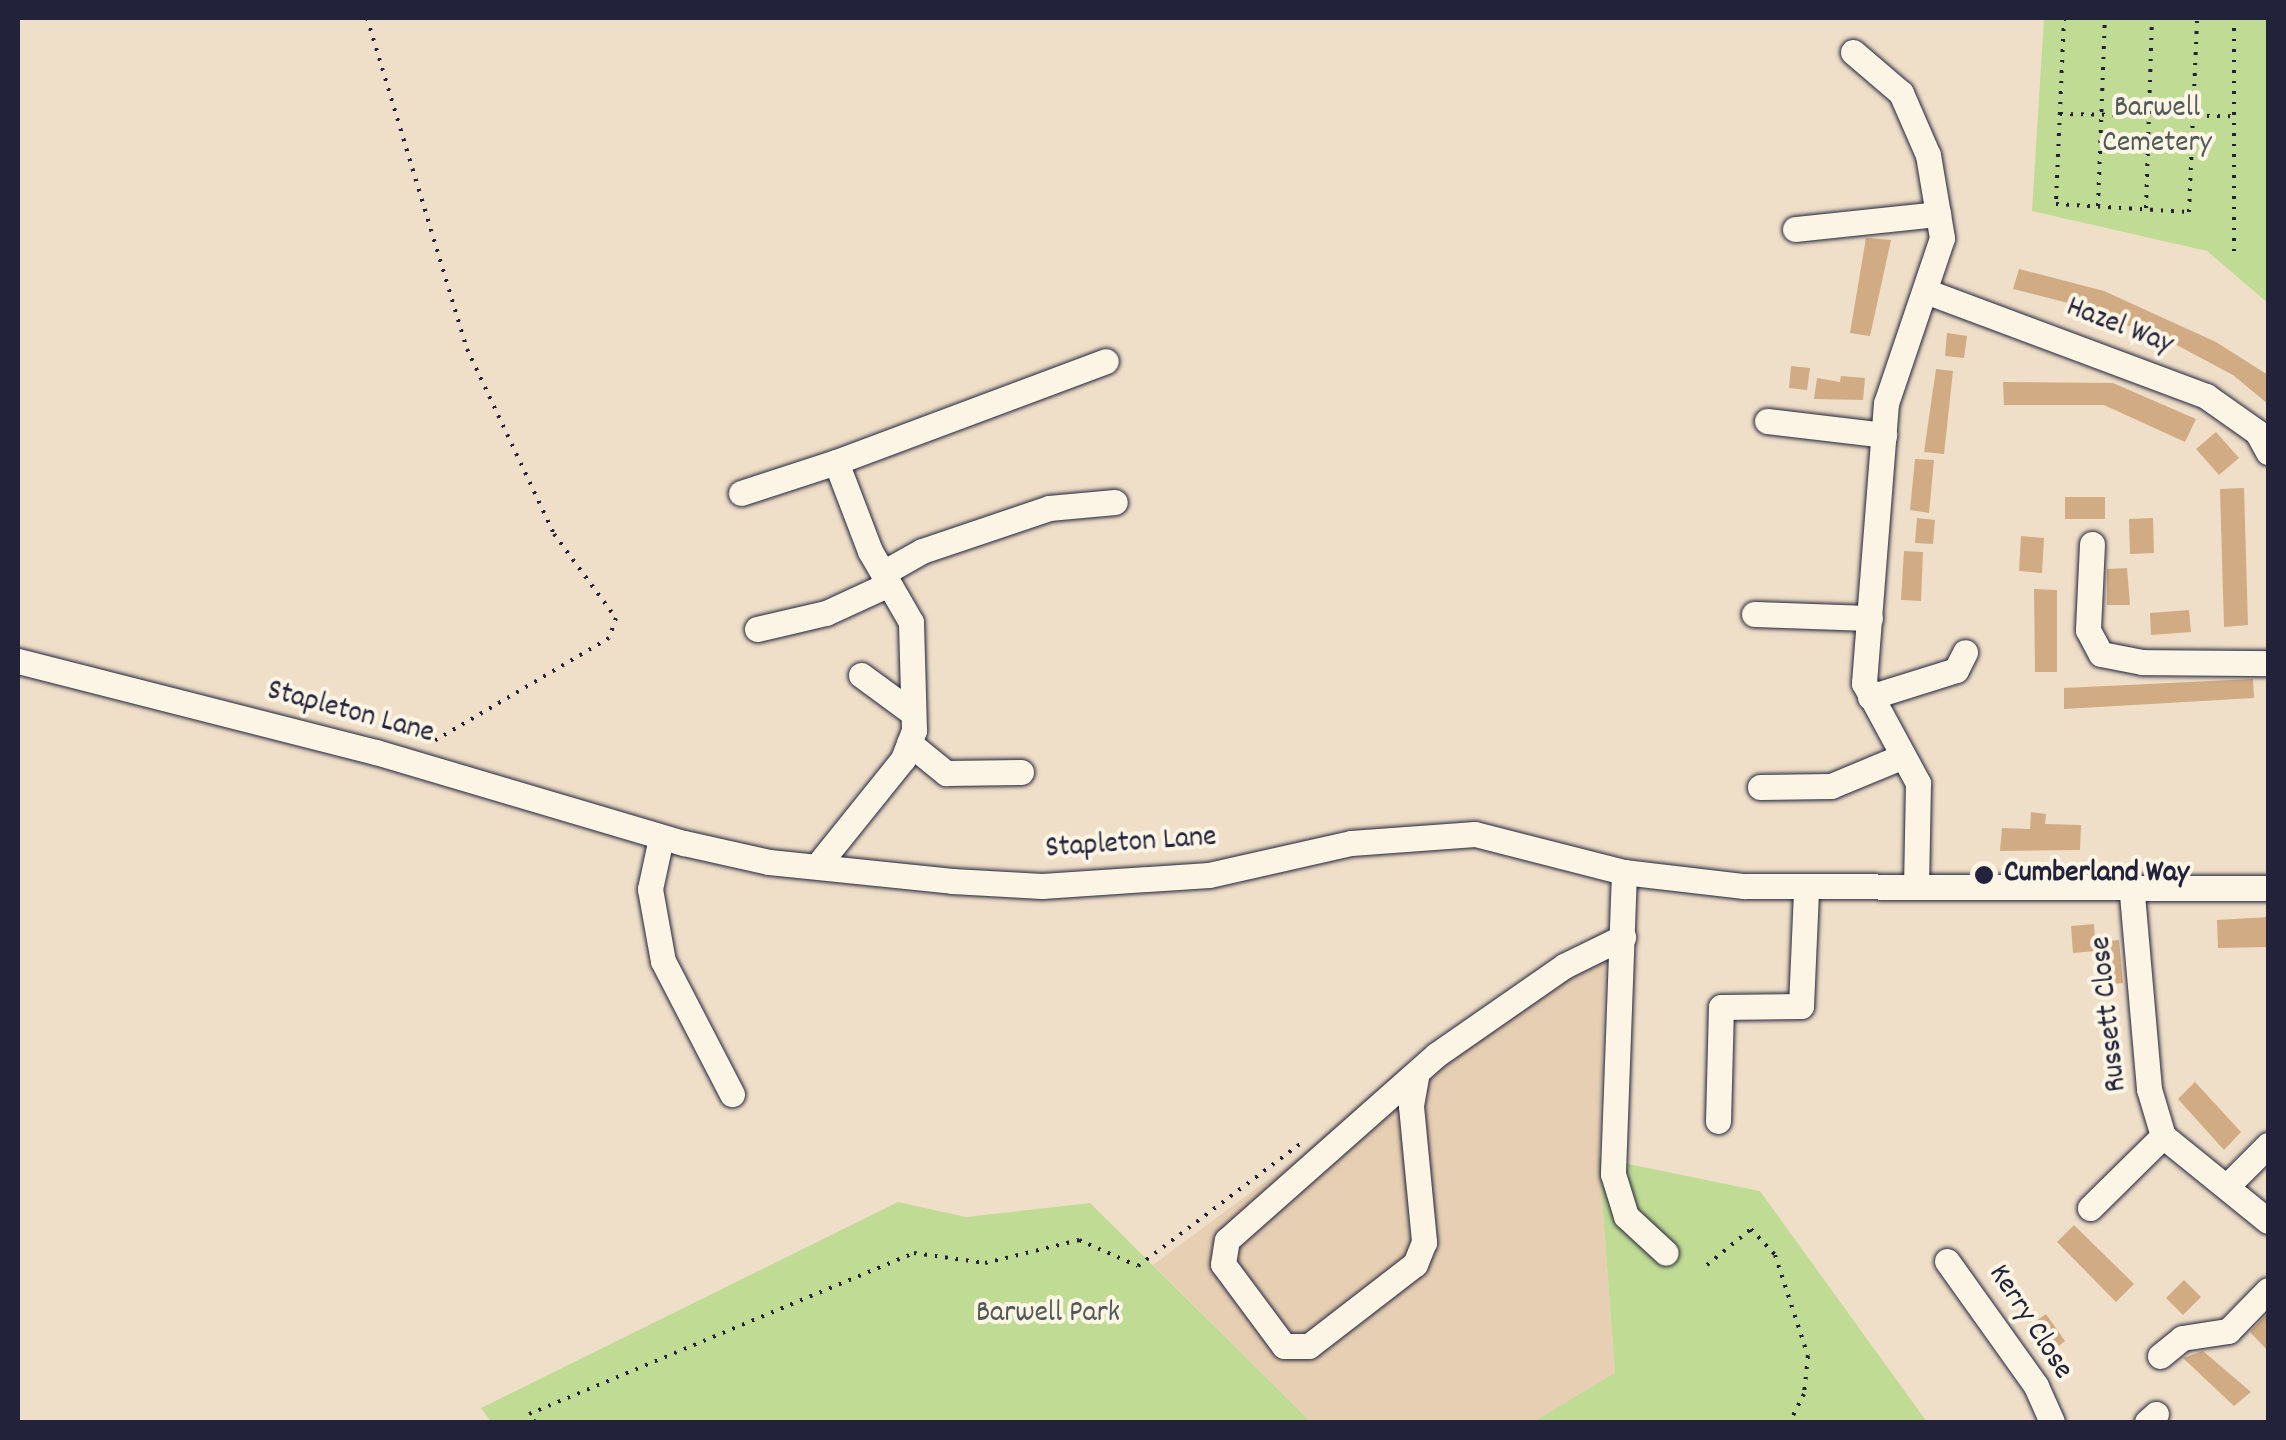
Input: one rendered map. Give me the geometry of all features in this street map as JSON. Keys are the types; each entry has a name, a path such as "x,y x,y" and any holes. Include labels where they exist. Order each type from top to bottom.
{"street":[{"path":"1853,52 1901,93 1928,155 1942,238 1928,292 1899,351 1884,435 1864,683 1918,783 1916,887"},
{"path":"1795,230 1938,214"},
{"name":"Hazel Way","path":"1928,292 2206,396 2257,432 2268,452"},
{"path":"741,493 836,462 1106,360"},
{"path":"1767,421 1884,435"},
{"path":"818,866 909,743 914,713 911,622 886,579 836,462"},
{"path":"757,629 826,613 886,579 922,552 1049,508 1115,502"},
{"path":"2092,544 2088,630 2102,654 2142,662 2268,662"},
{"path":"1754,614 1870,618"},
{"path":"1870,696 1956,670 1966,652"},
{"name":"Stapleton Lane","path":"18,662 400,760 660,838 818,866 1042,886 1209,875 1351,843 1475,834 1624,872 1806,890 2131,884 2268,888"},
{"path":"861,675 914,713"},
{"path":"909,743 946,774 1021,772"},
{"path":"1760,787 1831,786 1901,757"},
{"path":"660,838 650,889 663,961 732,1094"},
{"path":"1624,872 1613,1174 1626,1216 1666,1253"},
{"name":"Russett Close","path":"2131,884 2149,1089 2163,1136"},
{"path":"1718,1121 1721,1007 1801,1006 1806,890"},
{"path":"1416,1076 1411,1106 1424,1242 1416,1264 1309,1346 1284,1346 1223,1264 1227,1240 1416,1076 1564,966 1623,937"},
{"path":"2090,1208 2163,1136 2229,1184 2268,1222"},
{"path":"2229,1184 2268,1144"},
{"name":"Kerry Close","path":"1948,1260 2036,1386 2052,1422"},
{"path":"2160,1356 2182,1338 2226,1337 2268,1290"}],"path":[{"path":"366,18 466,349 554,534 616,618 609,638 400,760"},
{"path":"2064,18 2056,204 2188,212 2197,18"},
{"path":"2098,206 2105,18"},
{"path":"2146,209 2152,18"},
{"path":"2234,18 2234,256"},
{"path":"2060,114 2234,116"},
{"path":"535,1422 528,1414 914,1253 985,1262 1079,1240 1138,1266 1311,1135"},
{"path":"1707,1265 1750,1228 1776,1255 1802,1322 1808,1356 1804,1394 1790,1422"}],"shaded area":[{"path":"1606,928 1599,1158 1615,1374 1533,1422 1311,1422 1153,1265 1300,1156 1399,1069"}],"green space":[{"name":"Barwell Cemetery","path":"2044,18 2268,18 2268,303 2207,251 2032,211"},
{"path":"1599,1158 1760,1191 1927,1422 1533,1422 1615,1373"},
{"name":"Barwell Park","path":"898,1202 966,1217 1090,1203 1311,1422 491,1422 481,1408"}],"building":[{"path":"1866,238 1891,240 1870,336 1850,333"},
{"path":"2019,269 2104,291 2216,342 2268,375 2268,404 2233,375 2156,334 2109,320 2111,314 2013,289"},
{"path":"1947,333 1967,336 1964,358 1945,356"},
{"path":"1791,366 1810,368 1807,390 1789,388"},
{"path":"1936,369 1953,371 1944,454 1924,452"},
{"path":"1841,376 1865,378 1863,400 1814,399 1817,378 1840,382"},
{"path":"2003,382 2113,383 2196,419 2185,442 2104,405 2004,405"},
{"path":"2216,432 2239,458 2219,475 2196,449"},
{"path":"1915,459 1934,460 1929,513 1910,510"},
{"path":"2244,488 2248,625 2224,627 2220,489"},
{"path":"2065,497 2105,497 2105,519 2065,519"},
{"path":"1917,518 1935,520 1933,544 1915,543"},
{"path":"2153,518 2154,553 2130,554 2129,519"},
{"path":"2021,536 2044,538 2042,573 2019,571"},
{"path":"1904,551 1923,552 1921,601 1901,600"},
{"path":"2127,568 2130,605 2107,605 2107,569"},
{"path":"2034,589 2057,590 2057,672 2035,672"},
{"path":"2189,610 2191,632 2151,635 2150,613"},
{"path":"2253,679 2254,698 2064,709 2064,688"},
{"path":"2031,812 2046,814 2045,824 2081,825 2080,850 2000,851 2002,828 2030,829"},
{"path":"2268,917 2268,947 2218,948 2217,920"},
{"path":"2094,924 2096,951 2073,953 2071,926"},
{"path":"2119,940 2123,983 2102,985 2098,942"},
{"path":"2195,1082 2241,1132 2224,1150 2178,1099"},
{"path":"2074,1225 2134,1284 2116,1302 2057,1242"},
{"path":"2184,1280 2201,1297 2183,1315 2166,1298"},
{"path":"2268,1313 2268,1351 2250,1332"},
{"path":"2046,1314 2065,1341 2046,1356 2025,1329"},
{"path":"2203,1351 2251,1392 2234,1406 2183,1358"}],"place":[{"name":"Cumberland Way","path":"1984,875"}]}
